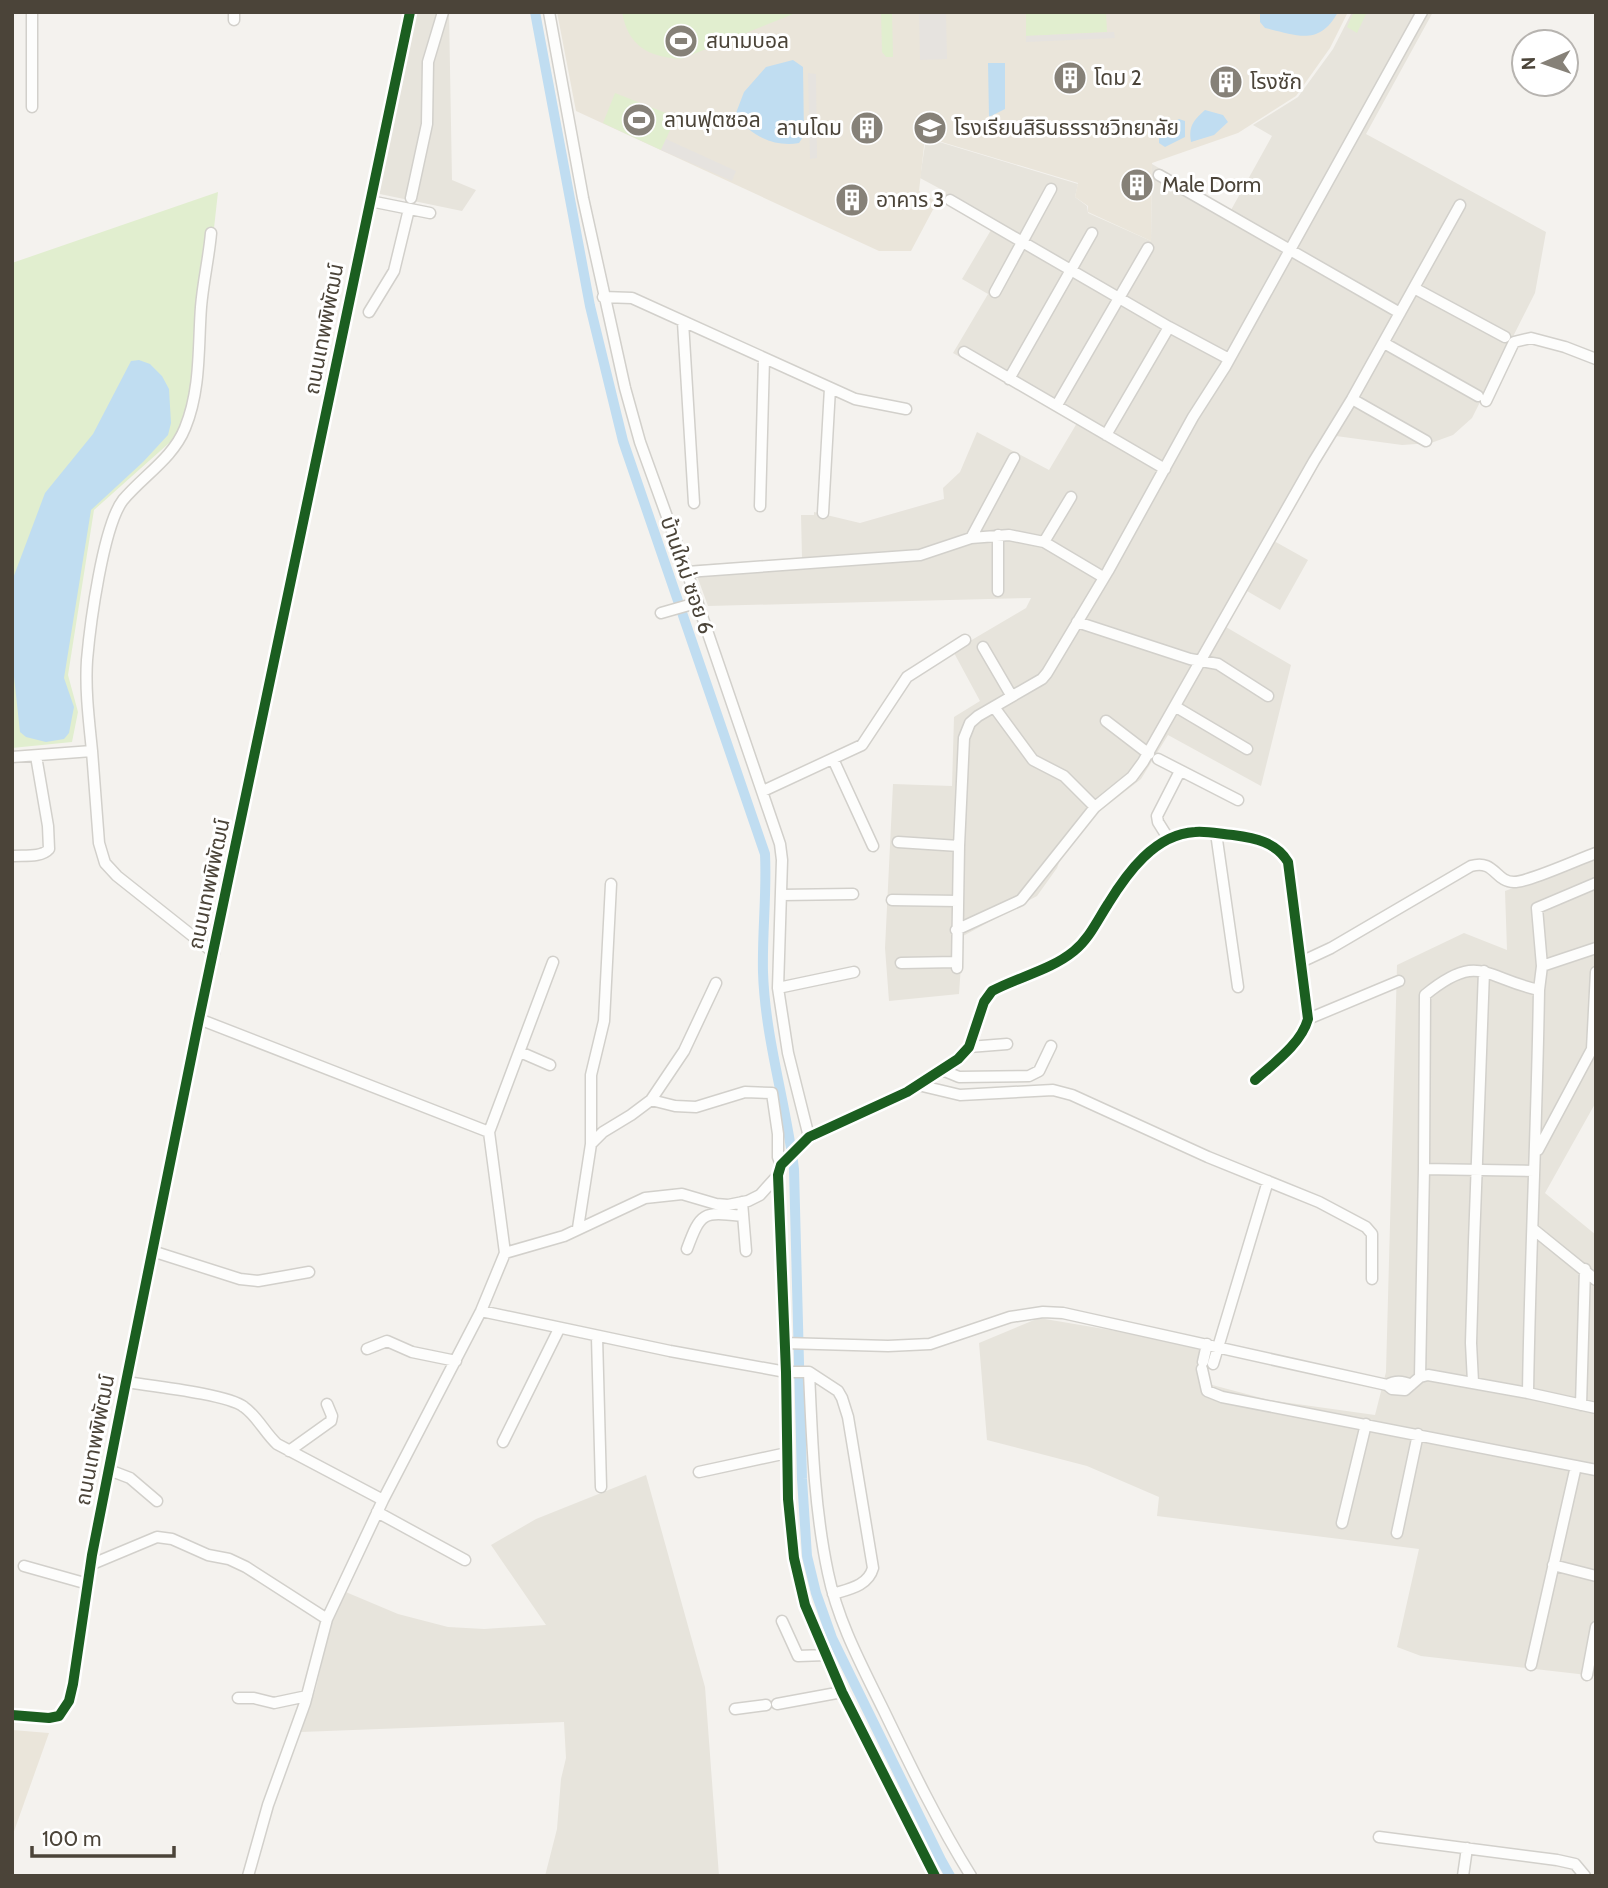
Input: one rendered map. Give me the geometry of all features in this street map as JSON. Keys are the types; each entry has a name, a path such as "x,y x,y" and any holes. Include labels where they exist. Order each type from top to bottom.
{"street":[{"path":"32,12 32,107"},
{"name":"ถนนเทพพิพัฒน์","path":"12,1715 49,1718 59,1716 65,1711 74,1684 90,1565 152,1251 410,12"},
{"path":"411,198 427,124 428,62 443,12"},
{"name":"บ้านใหม่ ซอย 6","path":"549,12 603,297 640,442 687,572 693,604 763,790 780,844 782,860 778,988 788,1053 809,1137"},
{"path":"901,963 957,965 964,738 970,723 1042,679 1047,673 1291,251 1422,12"},
{"path":"1159,175 1400,313"},
{"path":"995,292 1051,189"},
{"path":"950,200 1229,359"},
{"path":"370,201 429,213"},
{"path":"956,930 1021,900 1095,807 1154,757 1175,707 1200,660 1352,400 1461,205"},
{"path":"369,312 394,271 409,209"},
{"path":"211,233 201,305 193,406 186,427 173,448 123,500 109,530 87,660 97,824 105,863 117,876 214,953"},
{"path":"1009,379 1092,233"},
{"path":"1057,405 1148,248"},
{"path":"1414,288 1505,337"},
{"path":"603,297 632,298 855,399 906,409"},
{"path":"683,322 694,503"},
{"path":"1106,435 1169,327"},
{"path":"1384,343 1482,399 1514,342 1531,338 1596,359"},
{"path":"964,352 1165,469"},
{"path":"760,506 764,358"},
{"path":"823,513 830,388"},
{"path":"1352,400 1426,441"},
{"path":"971,538 1014,458"},
{"path":"1044,542 1071,497"},
{"path":"687,572 911,556 971,538 998,535 1021,536 1044,542 1103,577"},
{"path":"998,535 998,591"},
{"path":"661,613 693,604"},
{"path":"1077,622 1228,668 1268,696"},
{"path":"763,790 862,745 907,677 965,640"},
{"path":"983,647 1012,695"},
{"path":"994,707 1033,760 1064,776 1095,807"},
{"path":"1175,707 1247,748"},
{"path":"1106,721 1154,757 1238,800"},
{"path":"12,757 92,751"},
{"path":"12,856 45,854 48,849 48,826 37,756"},
{"path":"833,759 873,846"},
{"path":"1168,838 1157,816 1180,771"},
{"path":"505,1252 564,1236 631,1203 658,1195 682,1194 716,1204 742,1202 760,1195 796,1149 809,1137 884,1104 958,1059 969,1047 984,1002 992,991 1072,953 1090,935 1109,903 1140,861 1168,838 1193,832 1249,837 1268,843 1283,855 1290,870 1308,1019 1306,1027 1295,1042 1255,1080"},
{"path":"1216,833 1238,986"},
{"path":"898,842 959,846"},
{"path":"1301,962 1331,948 1479,863 1495,870 1504,880 1519,882 1596,853"},
{"path":"1528,1393 1530,1264 1542,966 1537,908 1596,883"},
{"path":"578,1227 591,1144 590,1085 604,1021 611,884"},
{"path":"781,895 853,894"},
{"path":"892,900 958,901"},
{"path":"1542,966 1596,948"},
{"path":"248,1876 268,1805 307,1696 327,1619 383,1500 481,1311 505,1252 489,1132 553,962"},
{"path":"1420,1377 1425,995 1440,982 1469,969 1484,971 1539,990"},
{"path":"1473,1382 1473,1280 1484,971"},
{"path":"778,988 854,972"},
{"path":"1536,1154 1592,1049 1596,972"},
{"path":"1308,1019 1399,981"},
{"path":"591,1144 603,1132 651,1100 684,1051 716,983"},
{"path":"199,1019 489,1132"},
{"path":"969,1047 1007,1044"},
{"path":"942,1070 959,1077 1029,1076 1040,1071 1051,1046"},
{"path":"520,1052 550,1065"},
{"path":"918,1085 960,1095 1053,1090 1072,1095 1319,1202 1366,1227 1372,1234 1372,1279"},
{"path":"651,1100 675,1106 696,1107 745,1092 772,1093 778,1157 782,1166 789,1343 788,1499 794,1558 805,1605 842,1692 935,1876"},
{"path":"1424,1169 1534,1171"},
{"path":"1268,1181 1213,1345 1203,1383 1207,1391 1222,1397 1596,1470"},
{"path":"742,1202 746,1251"},
{"path":"687,1249 696,1223 703,1217 720,1214 743,1216"},
{"path":"1533,1229 1596,1280"},
{"path":"152,1251 249,1280 265,1281 309,1272"},
{"path":"1581,1405 1585,1269"},
{"path":"481,1311 597,1337 788,1372 808,1372 829,1383 842,1398 873,1560 873,1568 867,1580 833,1594"},
{"path":"789,1343 930,1344 1010,1317 1042,1312 1089,1317 1387,1385 1392,1389 1405,1390 1420,1377 1428,1375 1596,1408"},
{"path":"503,1442 559,1329"},
{"path":"597,1337 601,1487"},
{"path":"367,1349 387,1341 412,1352 456,1361"},
{"path":"808,1372 817,1514 833,1594 846,1633 930,1807 971,1876"},
{"path":"126,1382 233,1400 249,1411 277,1444 383,1500"},
{"path":"289,1451 331,1422 331,1410 327,1404"},
{"path":"1342,1523 1366,1424"},
{"path":"1397,1533 1418,1434"},
{"path":"699,1472 787,1453"},
{"path":"1531,1664 1576,1466"},
{"path":"108,1470 130,1478 157,1501"},
{"path":"377,1512 465,1560"},
{"path":"90,1565 157,1537 172,1539 208,1555 229,1559 246,1567 327,1619"},
{"path":"1553,1564 1596,1576"},
{"path":"24,1566 88,1584"},
{"path":"782,1621 798,1656 826,1655"},
{"path":"1587,1675 1596,1627"},
{"path":"735,1709 842,1692"},
{"path":"238,1698 254,1698 274,1703 307,1696"},
{"path":"1379,1837 1575,1864 1585,1876"},
{"path":"1463,1876 1467,1848"}],"shaded area":[{"path":"415,12 449,12 452,180 476,190 462,211 375,193"},
{"name":"โรงเรียนสิรินธรราชวิทยาลัย","path":"557,12 1348,12 1330,48 1296,96 1238,133 1152,163 1151,241 1088,212 1088,206 1075,197 1078,183 925,137 919,191 937,202 911,251 879,251 576,111"},
{"path":"919,12 946,12 947,59 920,60"},
{"path":"1352,12 1433,12 1366,134 1546,232 1535,293 1472,418 1453,435 1431,443 1402,445 1336,436 1274,541 1308,560 1280,610 1247,591 1226,627 1291,665 1261,786 1168,735 1141,779 1090,819 1064,850 1057,868 1037,896 963,936 959,994 889,1001 885,948 893,784 952,786 954,717 980,701 953,651 1026,608 1031,598 708,606 693,565 802,558 801,515 814,515 814,512 860,523 944,499 943,488 960,472 977,432 1049,470 1077,423 953,353 988,294 962,279 991,230 942,201 946,192 920,178 926,138 1078,184 1075,197 1087,206 1088,213 1151,241 1152,164 1231,210 1272,136 1253,125 1298,97 1333,49"},
{"path":"1114,32 1115,38 1026,42 1026,36"},
{"path":"808,73 816,74 817,158 810,159"},
{"path":"666,139 736,171 732,181 661,150"},
{"path":"1596,857 1596,1102 1545,1193 1596,1235 1596,1676 1421,1656 1397,1647 1419,1549 1157,1516 1159,1497 1087,1466 987,1440 979,1343 1039,1318 1205,1346 1201,1382 1269,1400 1375,1415 1386,1372 1397,965 1464,933 1507,950 1505,891"},
{"path":"646,1475 705,1687 719,1876 545,1876 557,1829 561,1779 566,1758 564,1722 301,1732 316,1688 329,1633 328,1626 341,1590 398,1614 448,1627 484,1629 546,1625 491,1545 536,1519"},
{"path":"12,1730 49,1733 12,1837"}],"green space":[{"name":"สนามบอล","path":"622,12 798,12 681,59 659,56 641,48 629,33"},
{"path":"892,12 893,57 886,57 882,52 881,13"},
{"path":"1017,12 1106,12 1107,32 1026,36 1026,14"},
{"path":"1354,12 1367,12 1357,33 1347,27"},
{"name":"ลานฟุตซอล","path":"615,93 676,117 661,150 603,123"},
{"path":"218,192 199,364 190,407 177,436 94,510 68,675 78,712 72,742 12,748 12,263"}],"water":[{"path":"1260,12 1338,12 1323,30 1306,36 1265,28 1260,22"},
{"path":"793,60 803,67 804,135 799,143 771,142 747,128 736,113 744,92 766,67"},
{"path":"988,63 1005,63 1005,109 989,117"},
{"path":"1205,110 1223,115 1228,122 1214,135 1191,142 1193,124"},
{"path":"1179,119 1185,121 1185,137 1165,147 1159,143 1159,131"},
{"path":"139,360 150,364 162,376 169,389 171,423 168,435 91,510 64,678 74,707 69,733 64,739 46,742 26,737 20,732 12,658 12,581 45,493 93,434 131,361"}],"waterway":[{"path":"535,12 590,306 623,441 765,854 765,997 794,1169 802,1479 807,1556 816,1593 832,1638 950,1876"}],"cycle path":[{"path":"12,1715 49,1718 59,1716 69,1701 73,1684 92,1555 199,1019 410,12"},
{"path":"935,1876 842,1692 805,1605 794,1558 788,1499 778,1175 781,1165 809,1137 907,1092 958,1059 969,1047 984,1002 992,991 1055,963 1074,951 1088,935 1133,868 1155,847 1181,834 1205,832 1257,840 1271,845 1288,862 1308,1019 1293,1045 1255,1080"}],"place":[{"name":"สนามบอล","path":"681,41"},
{"name":"โดม 2","path":"1070,78"},
{"name":"โรงซัก","path":"1226,82"},
{"name":"ลานฟุตซอล","path":"639,120"},
{"name":"ลานโดม","path":"867,128"},
{"name":"โรงเรียนสิรินธรราชวิทยาลัย","path":"930,128"},
{"name":"Male Dorm","path":"1137,185"},
{"name":"อาคาร 3","path":"852,200"}]}
